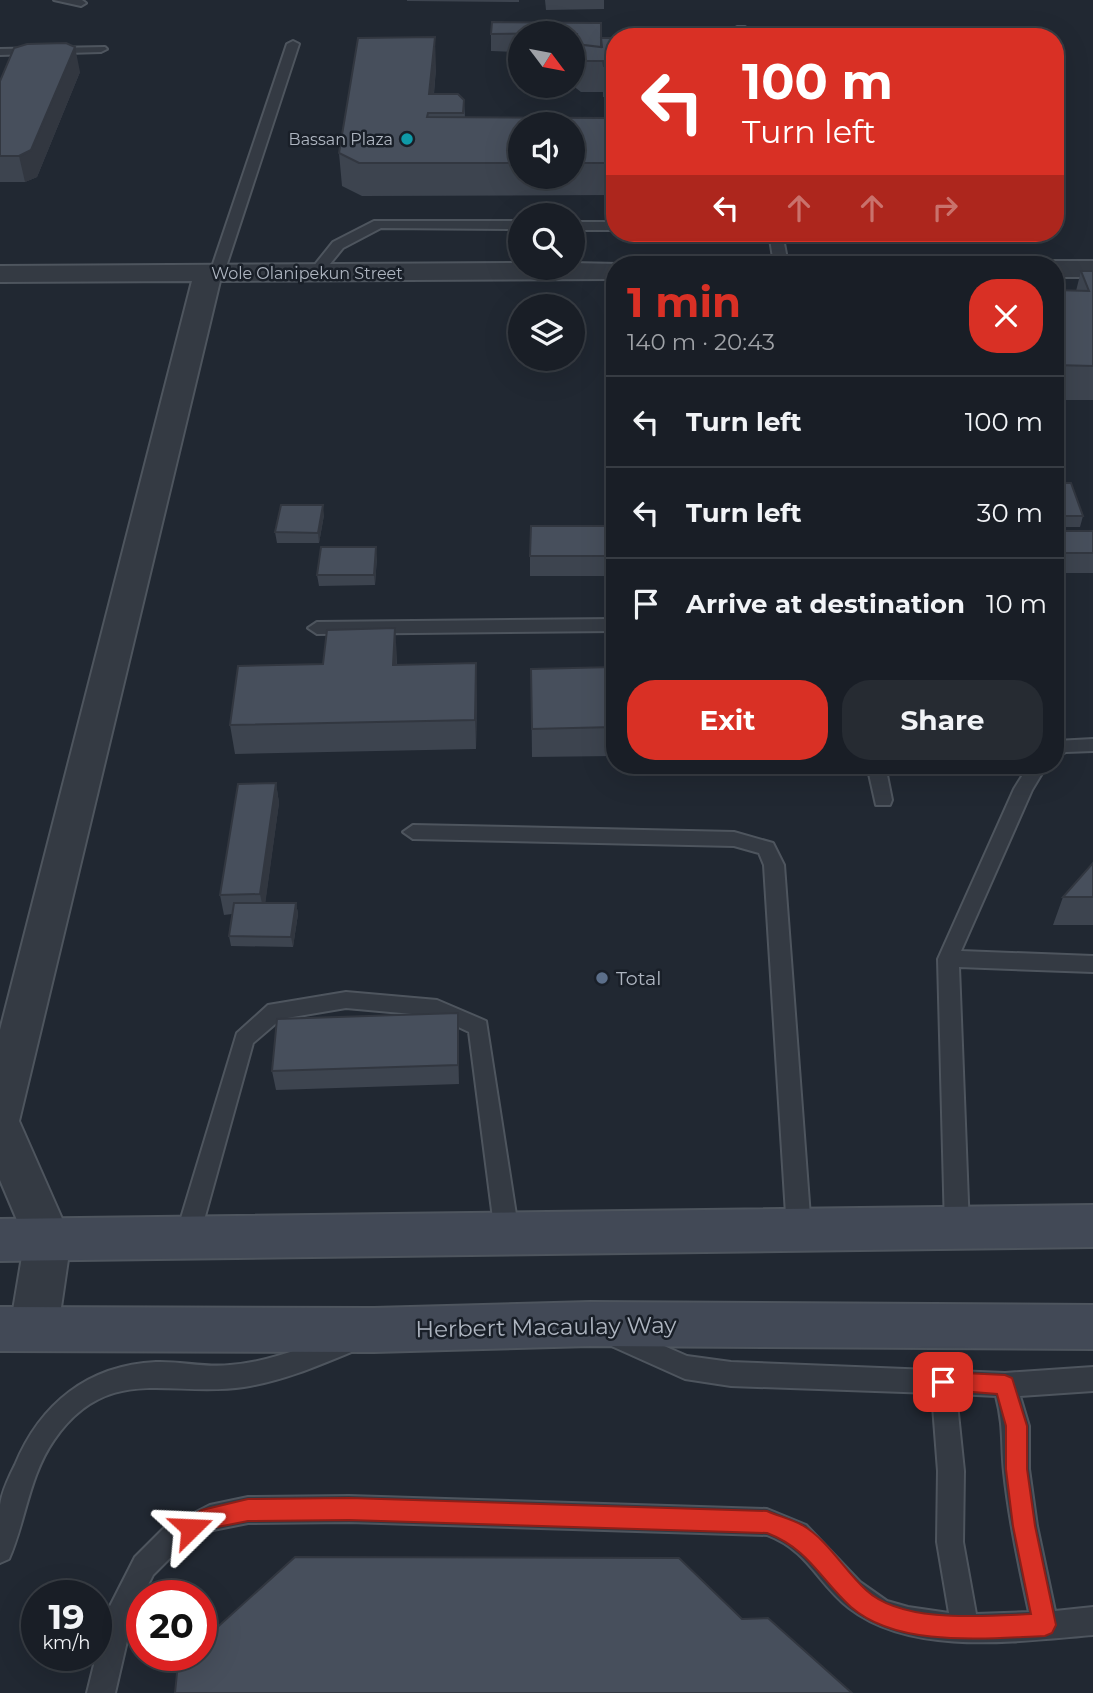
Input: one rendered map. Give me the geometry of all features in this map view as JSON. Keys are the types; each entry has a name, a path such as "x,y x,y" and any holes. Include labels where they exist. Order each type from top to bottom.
{"main road":[{"path":"0,1240 1093,1226"},
{"name":"Herbert Macaulay Way","path":"17,1328 374,1330 590,1324 1093,1327"}],"street":[{"path":"1064,269 1093,269"},
{"name":"Wole Olanipekun Street","path":"0,274 606,271"},
{"path":"0,1115 212,273"},
{"path":"0,1128 48,1239 17,1328"}],"lane":[{"path":"59,0 81,3"},
{"path":"212,273 293,44"},
{"path":"0,51 101,49"},
{"path":"316,272 338,245 379,224 508,225"},
{"path":"585,226 606,226"},
{"path":"317,628 606,625"},
{"path":"1064,746 1093,745"},
{"path":"878,774 883,800"},
{"path":"957,1228 948,959 1023,789 1032,774"},
{"path":"413,832 734,839 766,848 774,865 799,1230"},
{"path":"948,959 1093,964"},
{"path":"187,1238 244,1039 275,1011 346,1000 437,1008 479,1027 508,1234"},
{"path":"590,1324 685,1367 731,1374 1005,1385 1093,1379"},
{"path":"0,1550 16,1484 37,1441 55,1418 78,1398 110,1383 153,1374 229,1377 278,1369 374,1330"},
{"path":"943,1382 951,1471 950,1542 965,1628"},
{"path":"1005,1385 1016,1426 1016,1469 1024,1526 1045,1625"},
{"path":"101,1693 120,1612 144,1566 172,1538 210,1518 248,1510 349,1509 767,1522 796,1534 818,1552 859,1599 887,1617 965,1628 1093,1621"}],"building":[{"path":"492,22 508,22 508,34 491,34"},
{"path":"585,23 601,23 601,47 585,45"},
{"path":"435,37 429,94 458,94 464,100 463,113 428,113 427,117 508,117 508,163 359,163 339,153 358,38"},
{"path":"601,38 606,38 606,66 603,61 585,61 585,45 602,47"},
{"path":"66,43 75,47 31,150 19,156 0,156 0,81 14,48 27,44"},
{"path":"585,118 606,118 606,163 585,163"},
{"path":"1081,271 1093,271 1093,366 1064,365 1064,290 1089,291"},
{"path":"1064,483 1071,483 1083,516 1064,516"},
{"path":"281,505 323,505 318,533 275,532"},
{"path":"531,526 606,526 606,556 530,556"},
{"path":"1064,531 1093,531 1093,553 1064,553"},
{"path":"321,547 376,547 374,575 317,575"},
{"path":"395,628 393,665 476,663 475,720 230,725 238,666 323,664 327,630"},
{"path":"606,667 606,727 532,729 531,669"},
{"path":"276,783 260,894 220,895 238,784"},
{"path":"1093,863 1093,897 1063,897"},
{"path":"234,903 296,903 291,937 229,936"},
{"path":"458,1013 458,1065 272,1071 277,1019"},
{"path":"295,1557 679,1558 742,1619 768,1618 852,1693 175,1693 177,1671 217,1671 217,1628"}],"place":[{"name":"Bassan Plaza","path":"407,139"},
{"name":"Total","path":"602,978"}],"route":[{"path":"191,1528 210,1518 248,1510 349,1509 767,1522 796,1534 818,1552 859,1599 887,1617 965,1628 1045,1625 1024,1526 1016,1469 1016,1426 1005,1385 943,1382"}]}
